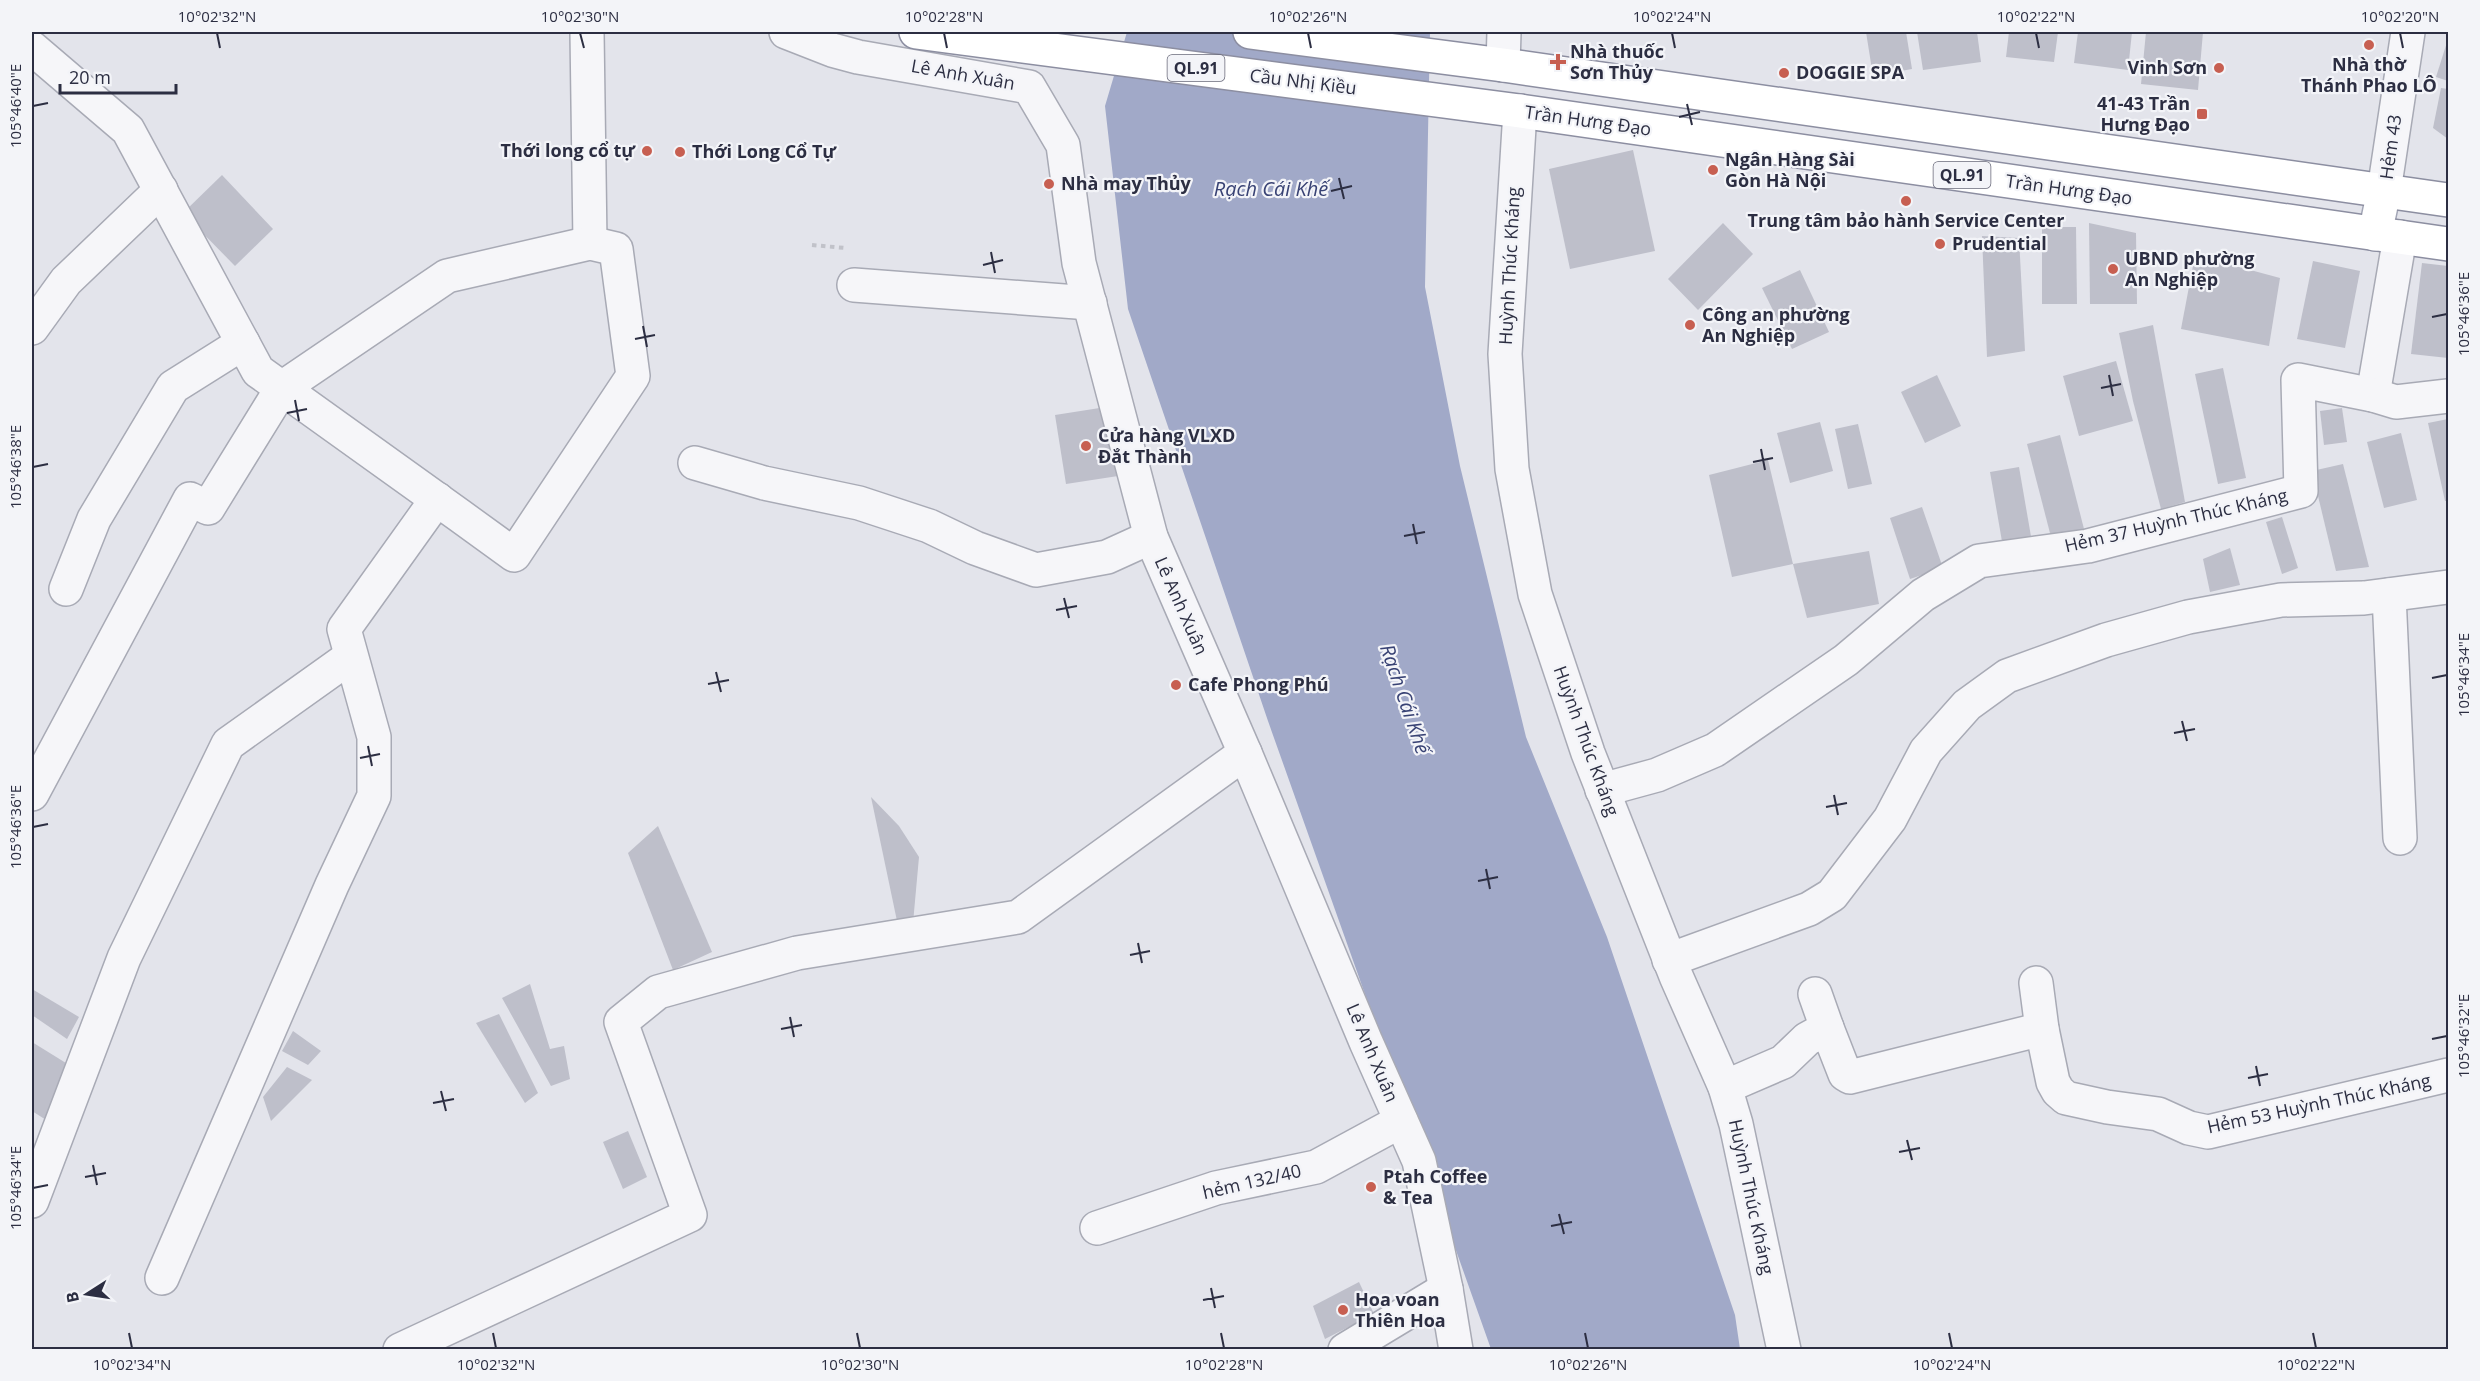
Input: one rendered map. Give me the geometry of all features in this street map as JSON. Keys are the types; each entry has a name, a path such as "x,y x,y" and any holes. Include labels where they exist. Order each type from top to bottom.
{"main road":[{"name":"Cầu Nhị Kiều","path":"916,32 1476,105"},
{"name":"QL.91","path":"1250,32 1503,65 2448,200"},
{"name":"Trần Hưng Đạo","path":"1476,105 2448,244"},
{"path":"2385,191 2388,236"}],"street":[{"path":"587,32 590,243"},
{"name":"Lê Anh Xuân","path":"786,32 832,50 858,57 1029,87 1063,146 1079,263 1150,537 1419,1161 1446,1288 1456,1350"},
{"path":"1503,65 1504,32"},
{"name":"Hẻm 43","path":"2385,191 2408,32"},
{"path":"32,48 129,130 258,371 282,388 437,499 514,555 633,376 616,249 590,243 447,276 282,388 207,508 190,499 32,794"},
{"name":"Huỳnh Thúc Kháng","path":"1520,111 1505,354 1512,469 1535,594 1602,790 1670,960 1725,1087 1736,1124 1784,1350"},
{"path":"32,328 66,281 161,190"},
{"path":"2373,395 2388,236"},
{"path":"854,285 1090,303"},
{"path":"66,589 94,519 173,387 243,343"},
{"name":"Hẻm 37 Huỳnh Thúc Kháng","path":"1602,790 1657,776 1715,750 1846,660 1923,595 1979,561 2088,546 2301,491 2298,380 2396,402 2448,396"},
{"path":"695,463 764,483 859,503 929,526 975,548 1036,570 1107,557 1150,537"},
{"path":"162,1278 332,885 374,796 374,737 344,629 437,499"},
{"path":"1670,960 1809,909 1832,895 1890,819 1926,751 1967,705 2007,676 2106,640 2188,617 2281,600 2364,598 2448,587"},
{"path":"2389,595 2400,838"},
{"path":"32,1202 124,958 228,744 350,657"},
{"path":"400,1350 690,1215 621,1022 658,992 797,952 1018,917 1245,753"},
{"name":"Hẻm 53 Huỳnh Thúc Kháng","path":"2036,983 2042,1029 2053,1082 2058,1091 2066,1098 2107,1107 2158,1114 2189,1128 2208,1132 2448,1075"},
{"path":"1815,994 1845,1074 1850,1077 2042,1029"},
{"path":"1725,1087 1783,1062 1807,1039 1827,1028"},
{"name":"hẻm 132/40","path":"1097,1227 1215,1188 1316,1167 1401,1121"},
{"path":"1345,1350 1446,1288"}],"water":[{"name":"Rạch Cái Khế","path":"1127,32 1430,32 1425,287 1460,466 1526,737 1607,937 1735,1315 1740,1349 1491,1349 1268,721 1128,309 1105,106"}],"building":[{"path":"1866,32 1906,32 1912,69 1873,76"},
{"path":"1917,32 1977,32 1981,62 1923,70"},
{"path":"2009,32 2058,32 2054,62 2006,57"},
{"path":"2078,32 2132,32 2128,70 2074,63"},
{"path":"2146,32 2203,32 2198,90 2141,84"},
{"path":"2448,39 2448,81 2436,77"},
{"path":"2441,88 2448,89 2448,139 2433,128"},
{"path":"1633,150 1655,251 1570,269 1549,169"},
{"path":"222,175 273,229 235,266 183,213"},
{"path":"1723,223 1753,254 1698,310 1668,279"},
{"name":"UBND phường An Nghiệp","path":"2089,223 2136,233 2137,304 2090,304"},
{"path":"2042,227 2076,227 2077,304 2042,304"},
{"path":"1982,236 2019,238 2025,351 1987,357"},
{"path":"2195,255 2280,278 2269,346 2181,329"},
{"path":"2313,261 2360,271 2345,348 2297,339"},
{"path":"2422,263 2448,266 2448,358 2411,354"},
{"path":"1800,270 1829,332 1792,349 1762,288"},
{"path":"2153,325 2185,502 2161,509 2133,401 2119,333"},
{"path":"2116,361 2133,421 2079,436 2063,376"},
{"path":"2223,368 2246,478 2218,484 2195,374"},
{"path":"1937,375 1961,426 1925,443 1901,392"},
{"name":"Cửa hàng VLXD Đắt Thành","path":"1106,407 1118,476 1066,484 1055,415"},
{"path":"2342,408 2347,442 2324,445 2320,411"},
{"path":"2448,419 2448,501 2445,501 2428,423"},
{"path":"1820,422 1833,471 1790,483 1777,433"},
{"path":"1858,424 1872,484 1848,489 1835,429"},
{"path":"2401,433 2417,500 2384,508 2367,442"},
{"path":"2060,435 2084,529 2051,537 2027,444"},
{"path":"1768,460 1793,564 1732,577 1709,475"},
{"path":"2343,464 2369,567 2336,571 2312,471"},
{"path":"2019,467 2033,548 2004,553 1990,472"},
{"path":"1922,507 1943,568 1910,579 1890,518"},
{"path":"2282,517 2298,568 2282,574 2266,522"},
{"path":"2230,548 2240,585 2210,592 2203,559"},
{"path":"1869,551 1879,604 1807,618 1793,564"},
{"path":"871,797 899,826 919,857 913,923 897,921"},
{"path":"658,826 712,952 673,970 628,853"},
{"path":"530,984 550,1049 564,1046 570,1079 551,1086 502,998"},
{"path":"32,989 79,1017 67,1039 32,1015"},
{"path":"499,1014 538,1093 525,1103 476,1023"},
{"path":"293,1031 321,1051 308,1065 282,1051"},
{"path":"32,1042 74,1068 54,1125 32,1111"},
{"path":"287,1067 312,1080 271,1121 263,1097"},
{"path":"628,1131 647,1177 623,1189 603,1142"},
{"name":"Hoa voan Thiên Hoa","path":"1359,1282 1374,1314 1325,1339 1313,1306"}],"place":[{"name":"Nhà thờ Thánh Phao LÔ","path":"2369,45"},
{"name":"Nhà thuốc Sơn Thủy","path":"1558,62"},
{"name":"Vinh Sơn","path":"2219,68"},
{"name":"DOGGIE SPA","path":"1784,73"},
{"name":"41-43 Trần Hưng Đạo","path":"2202,114"},
{"name":"Thới long cổ tự","path":"647,151"},
{"name":"Thới Long Cổ Tự","path":"680,152"},
{"name":"Ngân Hàng Sài Gòn Hà Nội","path":"1713,170"},
{"name":"Nhà may Thủy","path":"1049,184"},
{"name":"Trung tâm bảo hành Service Center","path":"1906,201"},
{"name":"Prudential","path":"1940,244"},
{"name":"UBND phường An Nghiệp","path":"2113,269"},
{"name":"Công an phường An Nghiệp","path":"1690,325"},
{"name":"Cửa hàng VLXD Đắt Thành","path":"1086,446"},
{"name":"Cafe Phong Phú","path":"1176,685"},
{"name":"Ptah Coffee & Tea","path":"1371,1187"},
{"name":"Hoa voan Thiên Hoa","path":"1343,1310"}]}
